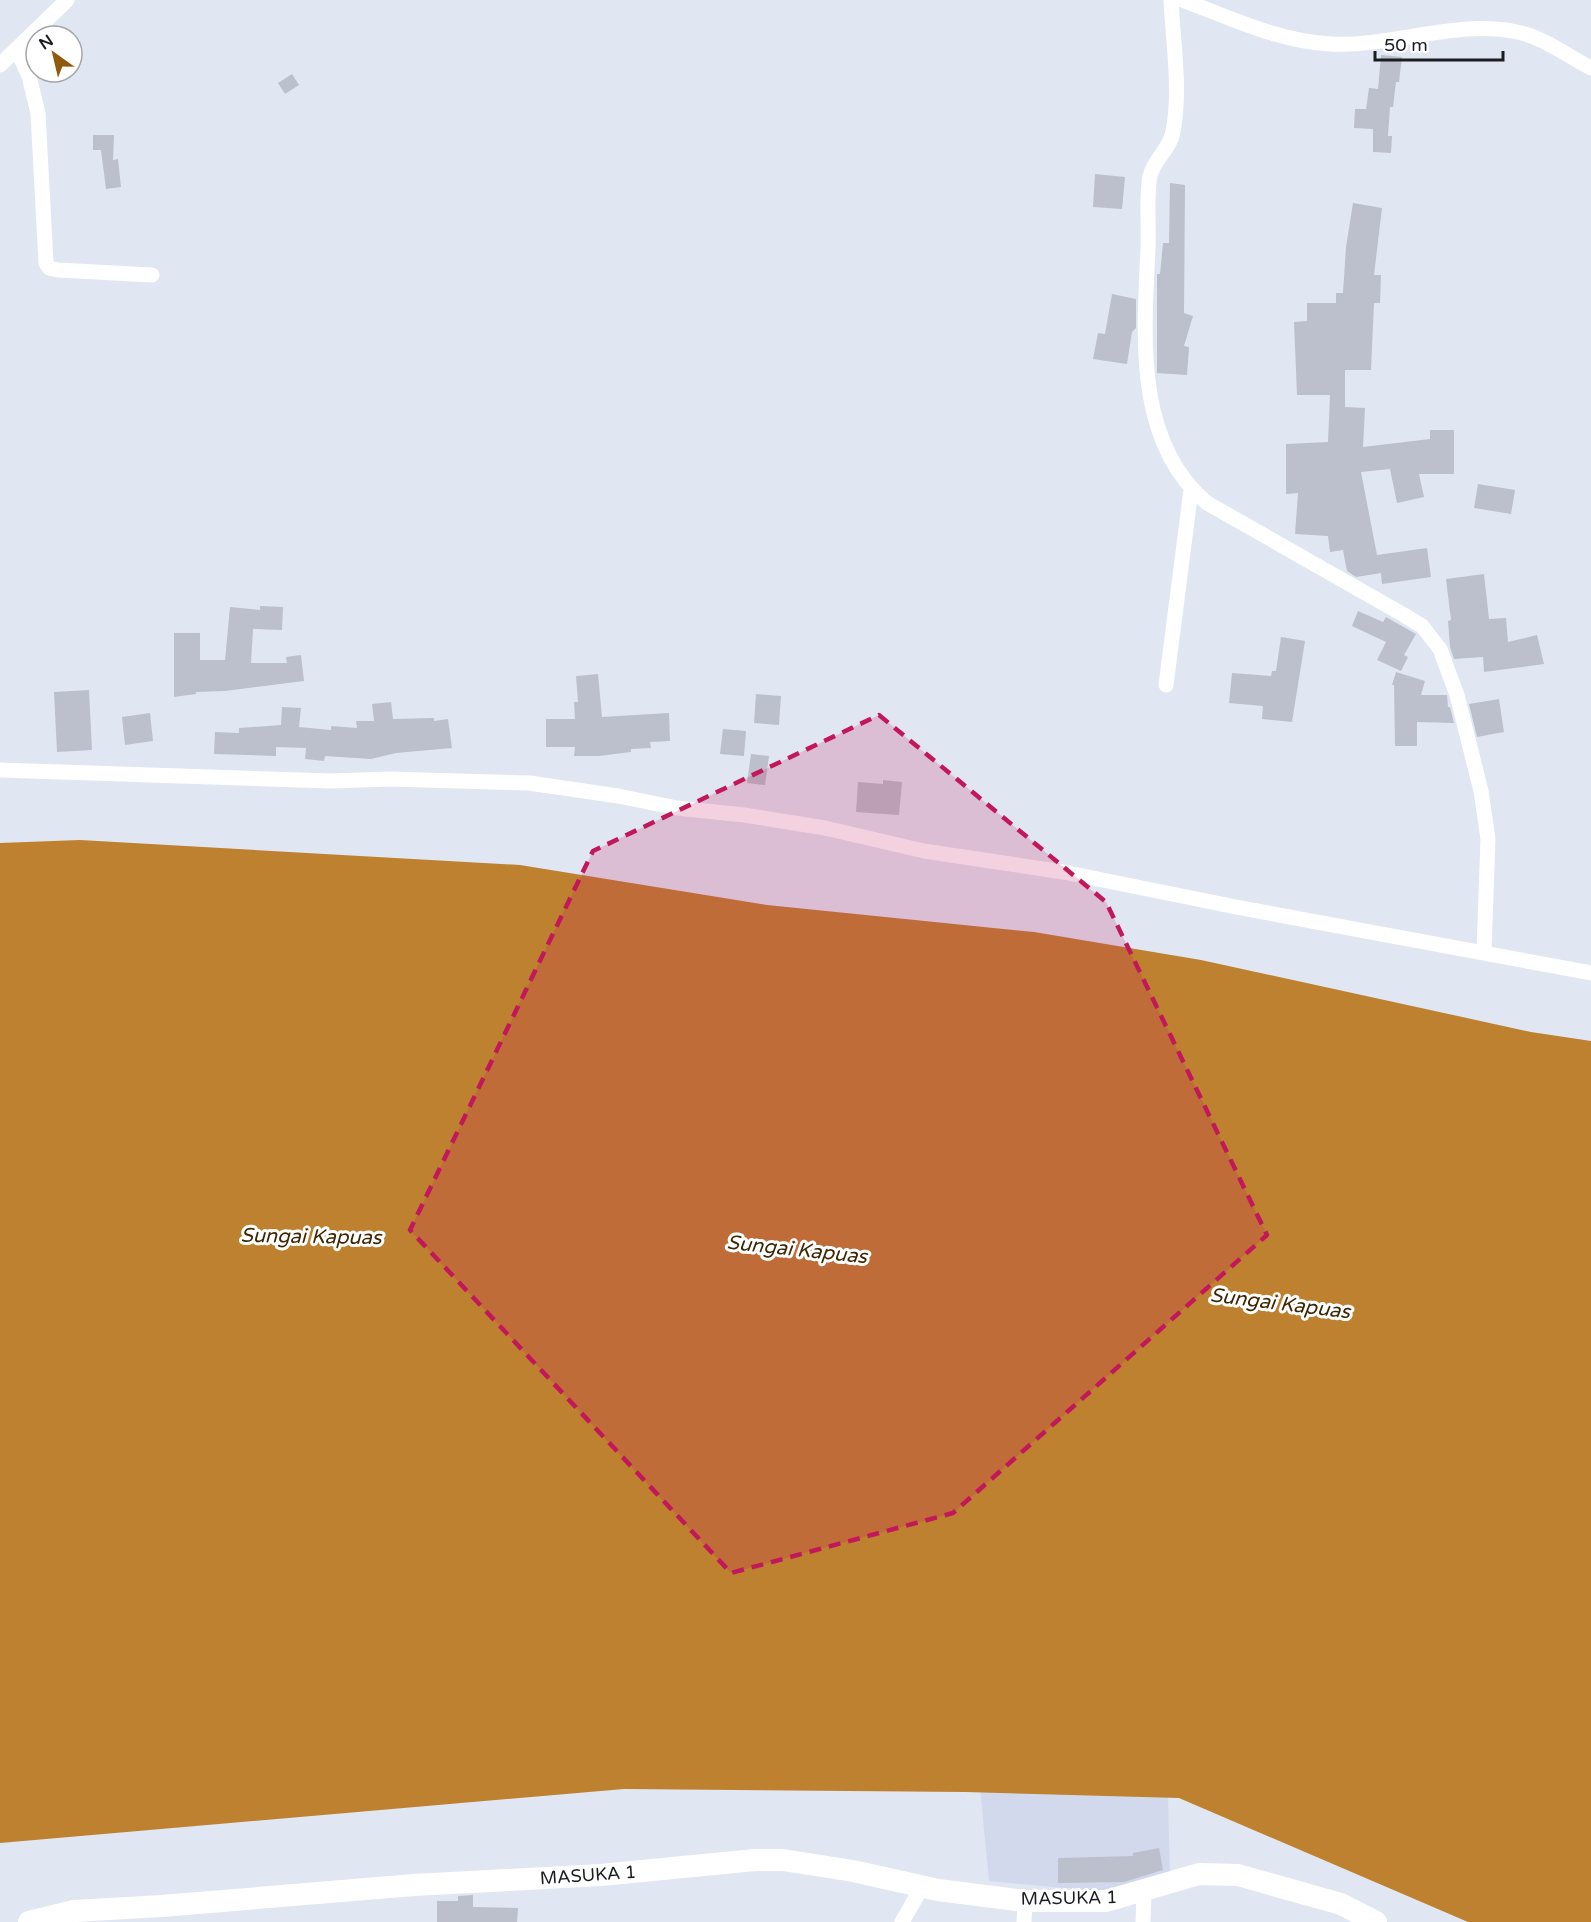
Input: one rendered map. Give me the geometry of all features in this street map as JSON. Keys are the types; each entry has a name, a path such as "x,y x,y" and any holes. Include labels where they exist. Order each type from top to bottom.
{"street":[{"path":"0,65 67,0"},
{"path":"1171,0 1176,86 1173,131 1169,145 1150,175 1147,266 1149,400 1165,448 1191,490 1231,518 1422,626 1440,649 1457,695 1481,791 1488,839 1484,951"},
{"path":"1182,0 1243,26 1333,44 1478,29 1519,32 1540,39 1591,68"},
{"path":"17,50 29,76 38,113 46,264 49,268 58,270 152,275"},
{"path":"1166,685 1191,490"},
{"path":"0,770 330,781 529,783 618,796 677,808 744,815 825,828 924,851 1063,872 1236,907 1484,951 1591,973"},
{"name":"MASUKA 1","path":"29,1922 74,1911 163,1914 402,1885 601,1875 755,1860 783,1860 854,1871 1024,1911 1106,1901 1144,1892 1199,1874 1238,1875 1341,1904 1376,1922"},
{"path":"902,1922 912,1884"},
{"path":"1143,1922 1144,1892"}],"highlighted area":[{"path":"879,715 1106,902 1267,1235 953,1513 731,1573 410,1230 593,851"}],"shaded area":[{"path":"1165,1682 1170,1875 1134,1886 1095,1891 989,1881 971,1694"}],"water":[{"name":"Sungai Kapuas","path":"80,840 520,865 767,905 1034,932 1201,960 1531,1032 1591,1041 1591,1922 1468,1922 1179,1798 965,1792 624,1789 0,1843 0,843"}],"building":[{"path":"1381,55 1402,57 1393,107 1390,107 1388,136 1392,136 1391,153 1373,152 1373,129 1354,128 1355,109 1366,109 1369,88 1378,89"},
{"path":"292,74 299,85 285,94 278,83"},
{"path":"93,135 114,135 113,160 118,159 121,187 106,189 101,150 93,150"},
{"path":"1095,174 1125,177 1122,209 1093,207"},
{"path":"1170,183 1185,185 1184,313 1193,316 1184,346 1189,347 1187,375 1157,373 1157,274 1160,274 1163,243 1169,243"},
{"path":"1353,203 1382,208 1374,275 1381,275 1380,303 1374,303 1371,370 1345,370 1345,407 1365,408 1363,447 1430,439 1430,430 1454,430 1454,474 1419,474 1424,497 1397,503 1390,469 1361,472 1377,555 1427,548 1431,577 1382,584 1381,573 1356,577 1347,571 1343,550 1330,552 1328,536 1295,534 1298,493 1286,494 1286,444 1328,442 1330,395 1297,395 1294,322 1307,321 1307,303 1336,303 1336,293 1343,293 1346,247"},
{"path":"1112,294 1136,299 1136,328 1132,332 1127,364 1093,359 1098,333 1105,334"},
{"path":"1478,484 1515,490 1511,514 1474,508"},
{"path":"1484,574 1489,619 1506,618 1508,642 1537,635 1544,664 1484,672 1483,657 1454,659 1450,647 1448,621 1451,620 1446,579"},
{"path":"260,606 283,607 282,630 253,629 251,663 287,663 286,657 301,655 304,681 225,691 196,692 196,694 174,697 174,633 200,633 200,660 225,660 230,607 260,610"},
{"path":"1358,611 1383,622 1386,617 1416,634 1404,655 1408,657 1401,671 1377,660 1386,642 1352,626"},
{"path":"1281,637 1305,641 1292,722 1262,719 1263,706 1229,703 1232,673 1271,676 1272,671 1276,671"},
{"path":"1396,672 1425,681 1421,695 1447,695 1448,707 1450,707 1454,723 1417,722 1417,746 1395,746 1394,685 1392,685"},
{"path":"598,674 602,717 669,713 670,741 650,742 651,748 631,749 631,752 599,756 574,756 575,747 546,747 546,719 575,719 574,702 578,702 576,676"},
{"path":"89,690 92,750 57,752 54,692"},
{"path":"756,694 781,696 779,725 754,723"},
{"path":"1499,699 1504,732 1477,737 1469,704"},
{"path":"391,702 393,719 434,718 434,721 448,719 452,748 396,753 371,759 325,756 324,761 305,759 306,748 276,747 276,756 214,754 215,732 239,733 239,728 281,725 282,707 301,708 299,727 331,730 331,726 357,728 356,721 374,721 372,704"},
{"path":"150,713 153,741 125,745 122,717"},
{"path":"723,729 746,731 744,756 720,754"},
{"path":"751,754 769,756 765,785 747,783"},
{"path":"883,780 902,782 899,815 856,812 858,782 883,784"},
{"path":"1159,1848 1163,1870 1124,1882 1058,1883 1058,1858 1133,1856 1133,1853"},
{"path":"473,1895 473,1907 518,1908 517,1922 437,1922 437,1901 458,1901 458,1896"}]}
